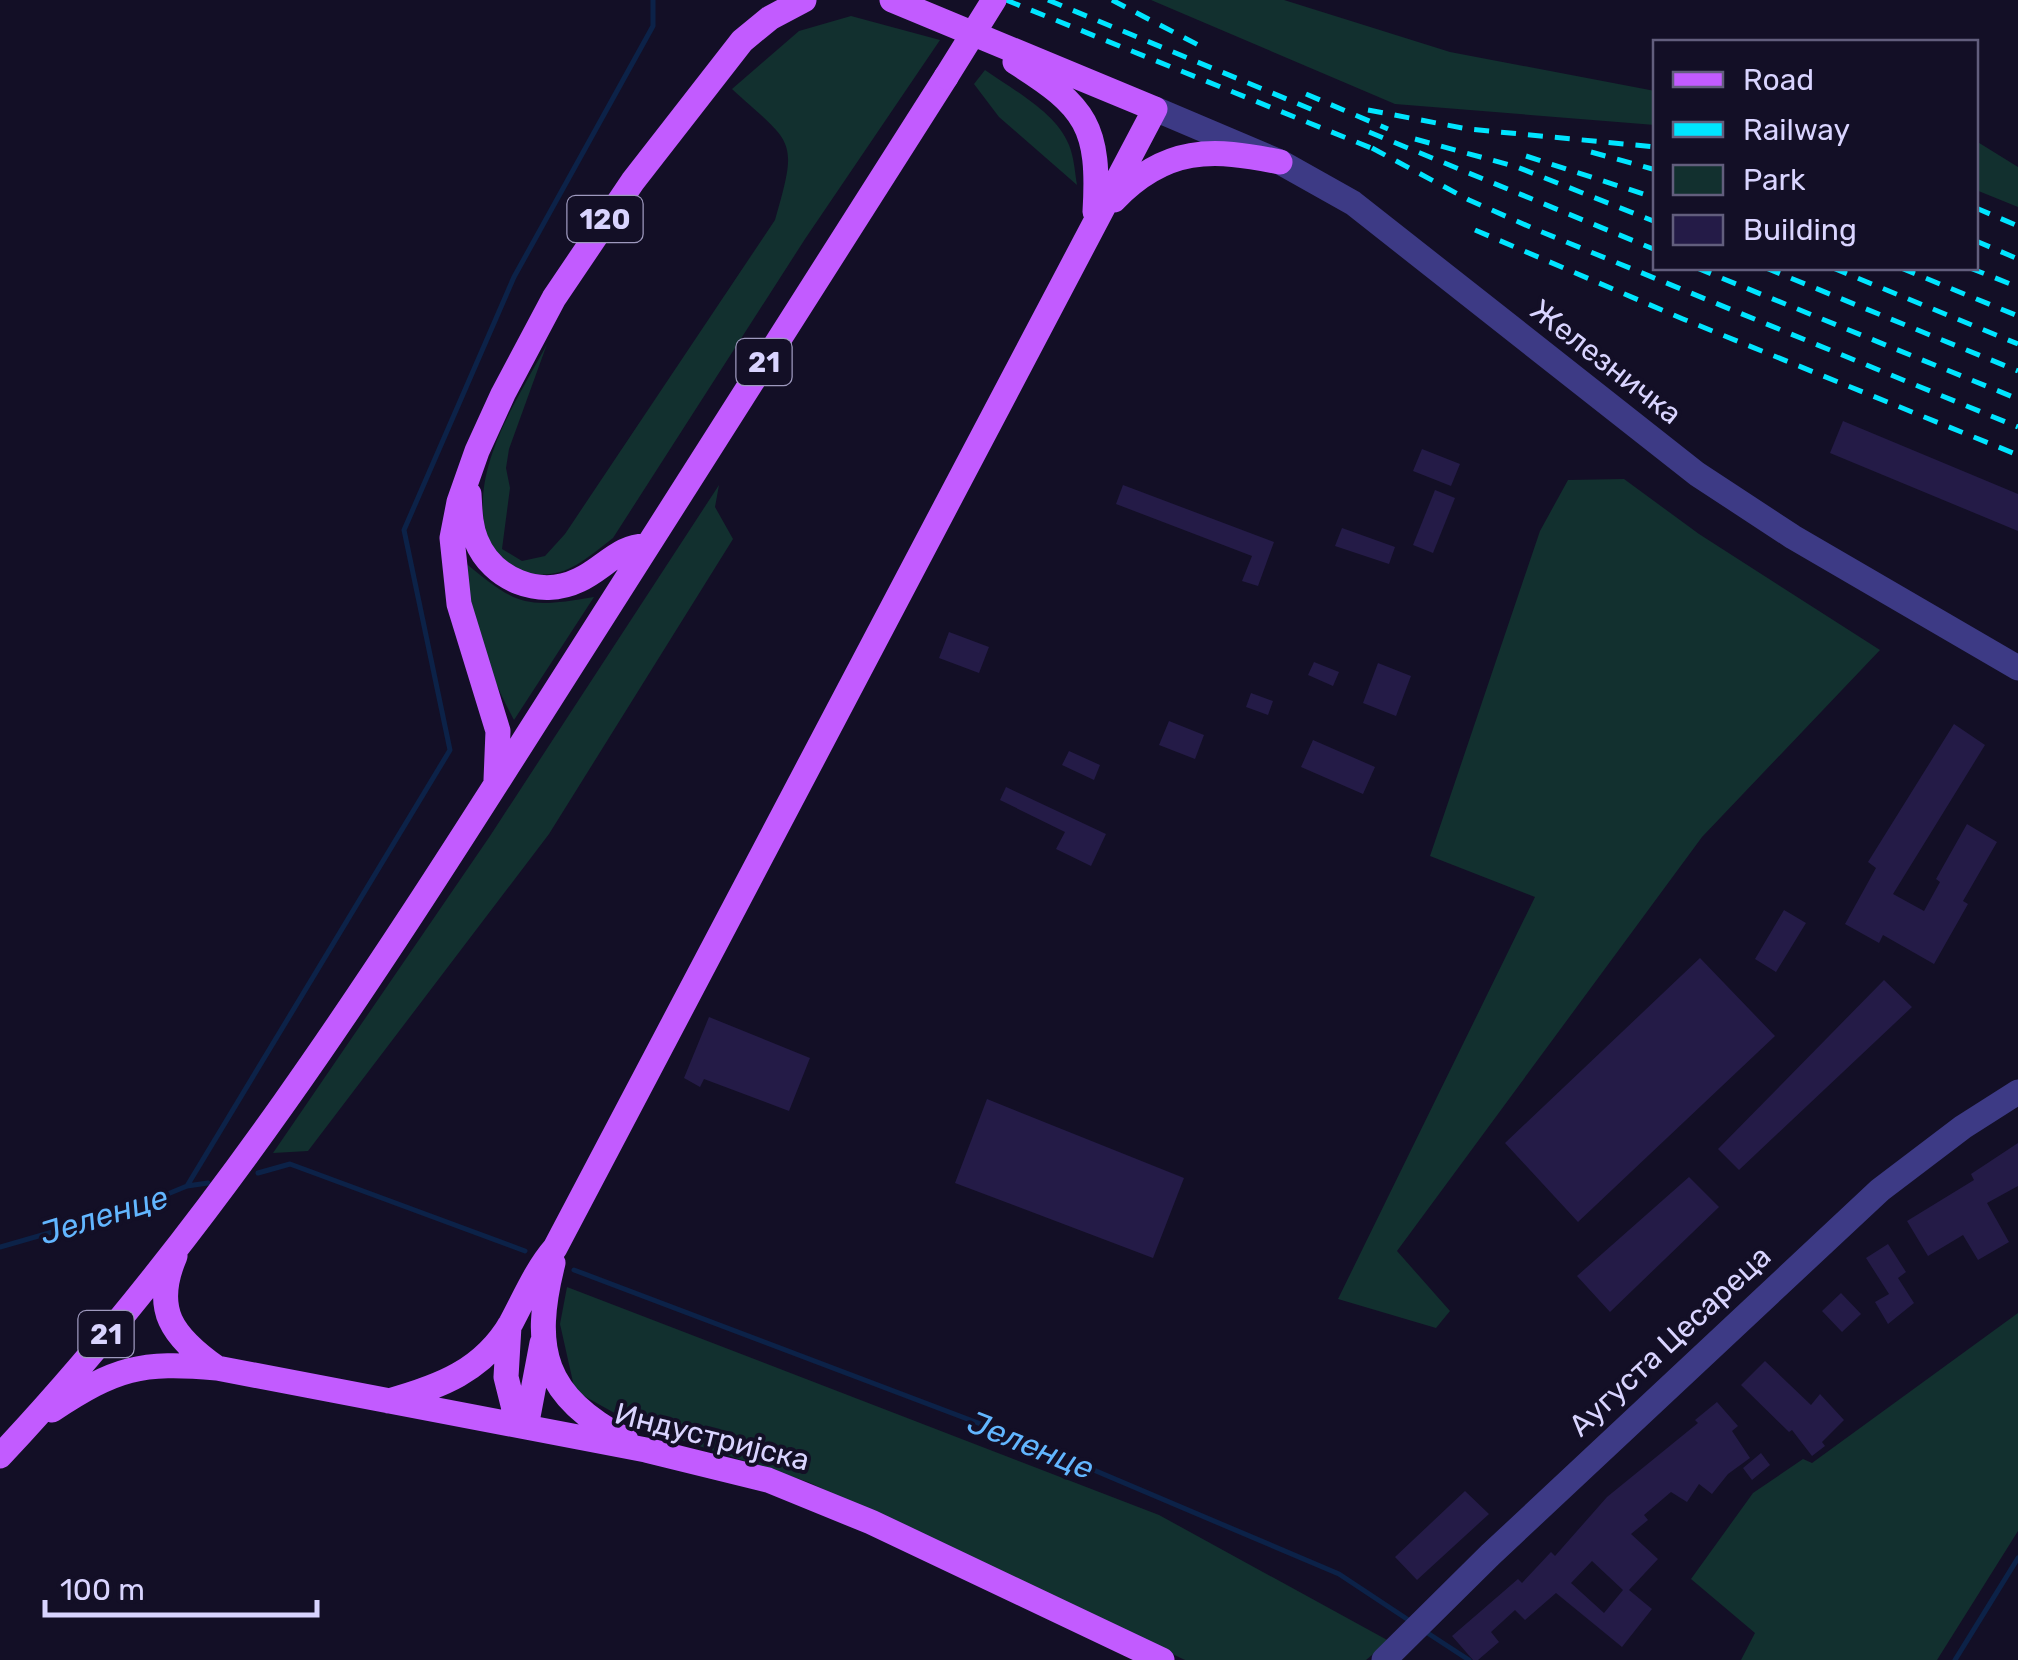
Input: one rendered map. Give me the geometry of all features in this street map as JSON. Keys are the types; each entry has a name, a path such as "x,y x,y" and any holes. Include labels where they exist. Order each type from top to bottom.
{"main road":[{"name":"120","path":"496,785 498,731 458,604 452,538 478,450 502,394 593,236 742,41 770,18 804,0"},
{"path":"389,1401 460,1375 486,1354 509,1326 555,1248 1155,109 892,0"},
{"name":"21","path":"0,1456 182,1240 314,1059 496,785 994,0"},
{"path":"956,24 1057,90 1077,110 1091,135 1096,158 1095,223"},
{"path":"1095,223 1142,175 1181,156 1223,152 1280,162"},
{"path":"467,484 476,540 496,568 518,582 543,588 572,584 629,548 647,546"},
{"path":"182,1240 166,1282 168,1314 186,1346 216,1368"},
{"path":"522,1426 542,1342 544,1304 555,1248"},
{"path":"509,1326 506,1377 522,1426"},
{"path":"542,1342 552,1373 575,1404 605,1429 646,1450"},
{"name":"Индустријска","path":"28,1427 93,1383 132,1368 172,1364 216,1368 646,1450 736,1471 821,1500 1162,1660"}],"street":[{"name":"Железничка","path":"1155,109 1327,186 1697,474 1792,537 2018,668"},
{"name":"Аугуста Цесареца","path":"1384,1660 1880,1190 1963,1127 2018,1092"}],"green space":[{"path":"1151,0 1284,0 1450,52 1653,91 1653,125 1395,104"},
{"path":"851,16 940,40 805,239 613,538 563,571 537,574 503,567 486,532 485,483 500,434 547,344 509,449 506,468 510,488 502,549 522,561 545,556 565,534 775,220 787,172 785,144 768,121 732,89 799,31"},
{"path":"985,70 1033,103 1063,133 1071,150 1077,185 999,117 974,84"},
{"path":"1978,142 2018,167 2018,207 1978,191"},
{"path":"1624,479 1699,534 1880,650 1702,837 1397,1251 1450,1311 1436,1328 1338,1299 1535,897 1430,856 1540,531 1568,480"},
{"path":"719,485 715,507 733,539 549,834 308,1151 273,1153 490,836"},
{"path":"463,561 497,587 523,600 552,603 594,597 514,720 481,643"},
{"path":"567,1287 1159,1515 1389,1641 1366,1660 1185,1660 808,1482 636,1425 575,1391 560,1324"},
{"path":"2018,1313 2018,1531 1937,1660 1741,1660 1755,1633 1691,1579 1753,1493 1803,1459 1812,1463"}],"building":[{"path":"1843,421 2018,494 2018,531 1830,453"},
{"path":"1422,449 1460,464 1451,486 1413,471"},
{"path":"1123,485 1274,542 1258,586 1242,581 1252,556 1116,504"},
{"path":"1435,490 1455,498 1433,553 1413,545"},
{"path":"1342,528 1395,547 1389,564 1335,546"},
{"path":"949,632 989,647 979,673 939,658"},
{"path":"1314,662 1339,672 1333,686 1308,675"},
{"path":"1378,663 1411,676 1396,716 1363,703"},
{"path":"1251,693 1273,701 1268,715 1246,707"},
{"path":"1169,721 1204,735 1195,759 1159,745"},
{"path":"1954,724 1985,745 1893,894 1924,911 1940,882 1936,879 1967,824 1997,842 1963,901 1968,904 1934,964 1883,935 1879,943 1845,924 1876,868 1868,862"},
{"path":"1313,740 1375,767 1363,794 1301,767"},
{"path":"1069,751 1100,765 1094,780 1062,765"},
{"path":"1006,787 1106,834 1091,866 1056,849 1065,832 1000,800"},
{"path":"1784,910 1806,923 1776,972 1755,959"},
{"path":"1700,958 1775,1036 1578,1222 1505,1143"},
{"path":"1884,980 1912,1007 1739,1170 1718,1149"},
{"path":"709,1017 810,1058 789,1111 704,1079 700,1087 684,1078"},
{"path":"987,1099 1184,1178 1153,1258 955,1183"},
{"path":"2018,1143 2018,1186 1987,1203 2009,1242 1978,1260 1963,1235 1928,1256 1907,1221 1974,1180 1971,1174"},
{"path":"1689,1177 1719,1207 1610,1312 1577,1276"},
{"path":"1888,1244 1906,1272 1898,1278 1914,1303 1888,1324 1875,1302 1889,1294 1866,1258"},
{"path":"1841,1293 1861,1314 1842,1332 1822,1311"},
{"path":"1765,1361 1811,1405 1820,1394 1844,1420 1822,1442 1825,1446 1812,1456 1792,1430 1789,1432 1741,1385"},
{"path":"1717,1402 1738,1426 1732,1431 1750,1458 1728,1474 1712,1494 1699,1484 1687,1502 1671,1492 1644,1515 1648,1520 1631,1534 1658,1559 1629,1590 1652,1609 1622,1647 1556,1593 1525,1620 1515,1610 1491,1632 1499,1642 1473,1660 1452,1636 1518,1579 1522,1583 1551,1552 1555,1556 1607,1497 1698,1423 1695,1420","holes":["1592,1561 1623,1590 1604,1613 1571,1583"]},
{"path":"1761,1453 1770,1465 1752,1480 1743,1468"},
{"path":"1465,1491 1489,1514 1417,1580 1395,1557"}],"waterway":[{"path":"187,1186 450,750 404,530 514,277 653,26 653,0"},
{"name":"Јеленце","path":"258,1173 290,1164 525,1251"},
{"name":"Јеленце","path":"0,1247 129,1210 187,1186 208,1183"},
{"name":"Јеленце","path":"574,1270 1023,1440 1339,1574 1413,1623"},
{"path":"1955,1660 2018,1558"},
{"name":"Јеленце","path":"1426,1632 1469,1660"}],"railway":[{"path":"1006,0 1381,152"},
{"path":"1048,0 1318,112"},
{"path":"1112,0 1206,49"},
{"path":"1306,94 1388,129"},
{"path":"1368,110 1468,129 1653,147"},
{"path":"1369,132 1653,249"},
{"path":"1415,139 1517,167 1653,221"},
{"path":"1372,148 1469,200 1537,230 2018,427"},
{"path":"1591,152 1653,169"},
{"path":"1526,156 1653,197"},
{"path":"1978,209 2018,226"},
{"path":"1475,230 2018,455"},
{"path":"1978,242 2018,259"},
{"path":"1702,270 2018,399"},
{"path":"1771,270 2018,371"},
{"path":"1838,270 2018,344"},
{"path":"1906,270 2018,316"},
{"path":"1975,270 2018,287"}]}
